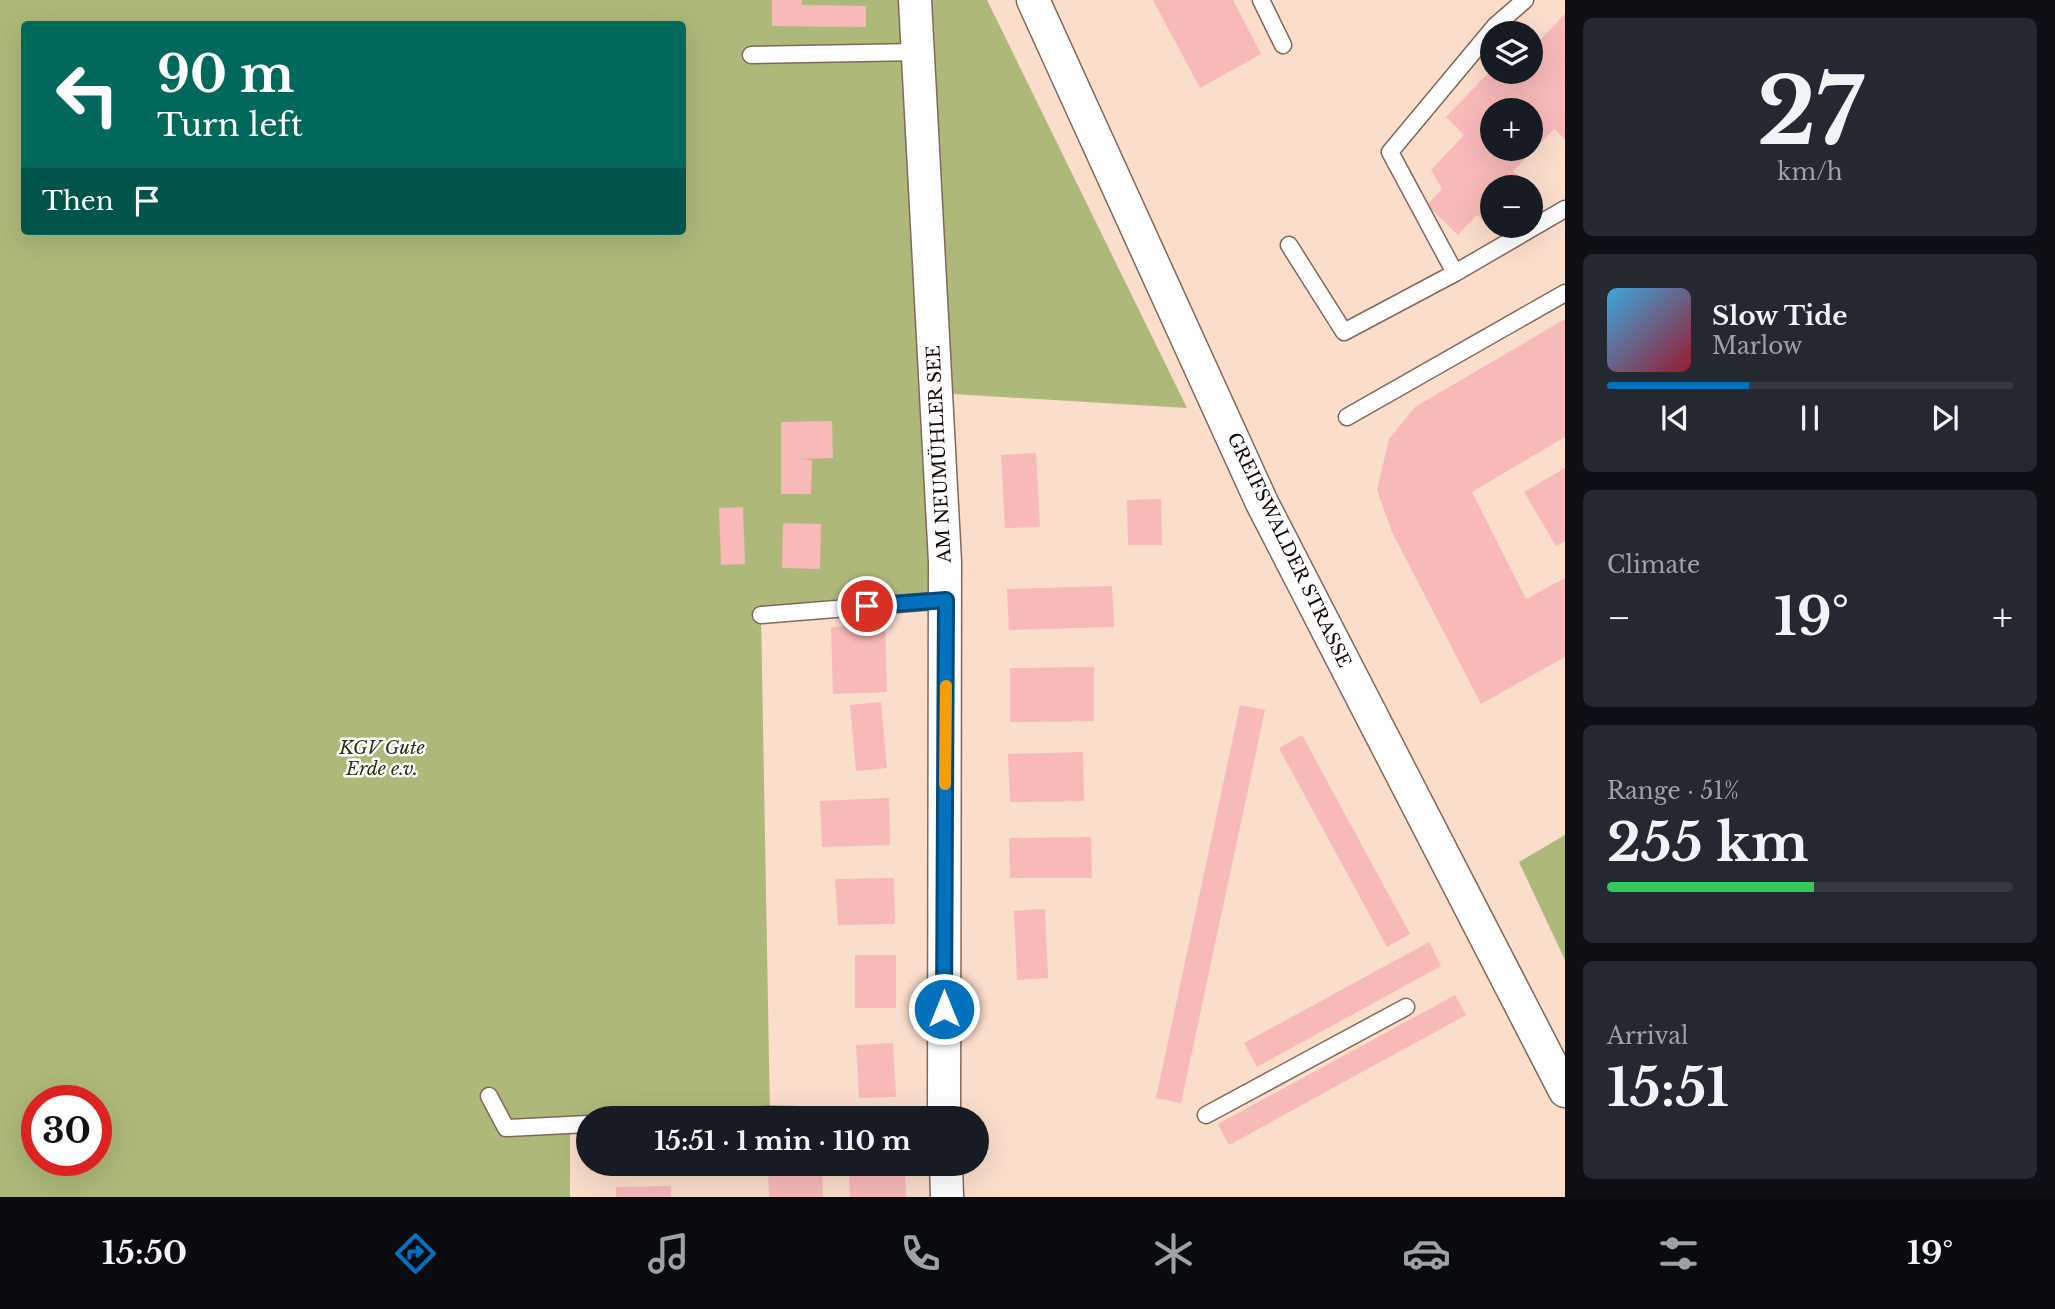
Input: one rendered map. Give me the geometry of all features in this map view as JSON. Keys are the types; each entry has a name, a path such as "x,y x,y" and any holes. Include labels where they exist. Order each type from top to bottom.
{"street":[{"name":"AM NEUMÜHLER SEE","path":"915,0 946,600 944,1106"},
{"name":"GREIFSWALDER STRASSE","path":"1033,0 1262,503 1565,1091"},
{"path":"946,1176 947,1197"}],"lane":[{"path":"1261,0 1283,45"},
{"path":"1455,273 1390,152 1495,26 1525,0"},
{"path":"751,55 919,52"},
{"path":"1289,246 1344,332 1455,273 1565,209"},
{"path":"1347,417 1565,293"},
{"path":"761,615 946,600"},
{"path":"1206,1115 1406,1007"},
{"path":"489,1096 506,1128 576,1125"}],"green space":[{"name":"KGV Gute Erde e.v.","path":"0,0 987,0 1187,408 936,393 946,600 761,615 770,1106 576,1106 576,1121 570,1123 570,1197 0,1197"},
{"path":"1565,835 1565,960 1519,862"}],"building":[{"path":"772,0 802,0 802,5 866,6 866,27 772,26"},
{"path":"1153,0 1233,0 1261,54 1200,88"},
{"path":"1565,14 1565,139 1554,129 1543,140 1543,98 1480,98 1480,161 1523,161 1513,171 1517,175 1480,175 1480,218 1477,215 1458,235 1427,205 1442,189 1431,170 1464,135 1446,117 1480,82 1480,84 1543,84 1543,37"},
{"path":"1565,319 1565,437 1472,492 1526,599 1565,578 1565,657 1481,704 1392,532 1377,490 1389,439 1415,407"},
{"path":"832,421 833,458 798,459 812,460 811,494 781,494 781,422"},
{"path":"1036,453 1040,527 1005,528 1001,455"},
{"path":"1565,468 1565,541 1556,546 1524,492"},
{"path":"1161,499 1162,545 1128,545 1127,500"},
{"path":"743,507 745,564 721,565 719,508"},
{"path":"783,523 821,524 820,569 782,568"},
{"path":"1112,586 1114,627 1009,630 1007,589"},
{"path":"885,625 887,692 833,694 831,627"},
{"path":"1094,667 1094,721 1010,722 1010,668"},
{"path":"881,702 887,768 856,771 850,705"},
{"path":"1240,705 1265,710 1181,1103 1156,1098"},
{"path":"1302,735 1410,934 1387,947 1279,748"},
{"path":"1083,752 1084,801 1010,802 1008,754"},
{"path":"889,798 890,845 822,847 820,801"},
{"path":"1091,837 1092,878 1010,878 1009,838"},
{"path":"894,878 895,924 838,925 835,879"},
{"path":"1045,909 1048,978 1017,980 1014,911"},
{"path":"1429,942 1441,966 1257,1067 1244,1043"},
{"path":"855,955 896,955 896,1008 855,1008"},
{"path":"1455,995 1466,1015 1229,1145 1218,1124"},
{"path":"893,1043 896,1097 859,1098 856,1045"},
{"path":"768,1176 822,1176 823,1197 769,1197"},
{"path":"849,1176 905,1176 906,1197 850,1197"},
{"path":"671,1186 671,1197 616,1197 616,1187"}],"slow traffic":[{"path":"945,784 946,686"}],"route":[{"path":"867,606 946,600 944,1009"}]}
